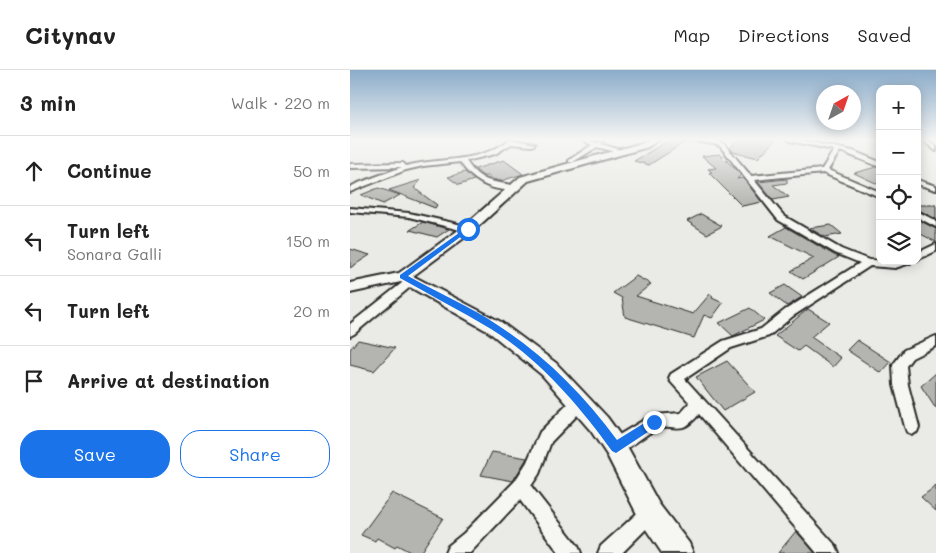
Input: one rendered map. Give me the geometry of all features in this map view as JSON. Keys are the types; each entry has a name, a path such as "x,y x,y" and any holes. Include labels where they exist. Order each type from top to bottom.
{"street":[{"path":"350,166 456,162"},
{"path":"463,162 472,176 477,180 514,188"},
{"path":"350,330 524,180 590,162"},
{"path":"736,162 781,218 838,251 868,263 876,264"},
{"path":"824,171 830,162"},
{"path":"350,190 372,180 425,164"},
{"path":"750,178 824,171 876,193"},
{"path":"921,183 936,188"},
{"path":"350,210 409,215 468,229"},
{"path":"921,215 936,224"},
{"path":"921,255 936,247"},
{"path":"829,553 676,378 727,344 765,333 789,313 868,263"},
{"path":"350,288 407,279 495,327 549,369 580,402 616,447 650,513 680,553"},
{"path":"912,427 901,385 899,365 908,354 936,341"},
{"path":"455,553 471,540 521,487 533,468 546,437 580,402"},
{"path":"616,447 654,422 685,420 699,403"},
{"path":"521,487 571,553"},
{"path":"608,553 650,513"}],"building":[{"path":"499,162 506,162 523,174 501,181 483,176 475,169"},
{"path":"636,162 654,162 649,165"},
{"path":"708,162 728,162 741,175 737,179 743,178 762,202 742,206 709,173 712,172 708,169 716,168"},
{"path":"876,167 876,183 854,173"},
{"path":"465,172 474,180 459,185 448,177"},
{"path":"787,179 787,183 773,185 789,197 773,200 758,182"},
{"path":"421,180 414,188 437,205 435,208 389,190"},
{"path":"378,188 400,195 383,204 361,195"},
{"path":"921,205 936,205 936,219 921,211"},
{"path":"701,214 722,226 707,234 687,221"},
{"path":"921,221 936,229 936,242 921,234"},
{"path":"423,222 449,229 437,237 410,230"},
{"path":"831,225 842,234 825,237 809,228"},
{"path":"786,227 839,257 803,279 791,271 814,258 770,236"},
{"path":"350,249 370,255 350,268"},
{"path":"636,276 651,284 636,296 693,314 710,294 713,296 712,298 723,303 712,318 704,315 694,338 625,317 622,298 613,293"},
{"path":"785,285 802,297 787,306 770,293"},
{"path":"750,308 764,320 733,336 719,323"},
{"path":"808,309 829,322 811,337 841,358 833,367 804,346 798,351 775,336"},
{"path":"358,340 395,348 374,371 350,365 350,349"},
{"path":"857,340 891,362 881,373 847,350"},
{"path":"727,361 755,392 723,411 696,377"},
{"path":"936,373 936,409 921,386"},
{"path":"492,452 527,458 513,481 481,475"},
{"path":"936,486 936,511 921,497"},
{"path":"392,493 443,518 420,553 412,553 397,545 395,548 377,538 375,541 361,535"},
{"path":"796,531 815,553 778,553"}],"route":[{"path":"468,229 402,277 495,327 549,369 599,424 616,447 654,422"}]}
